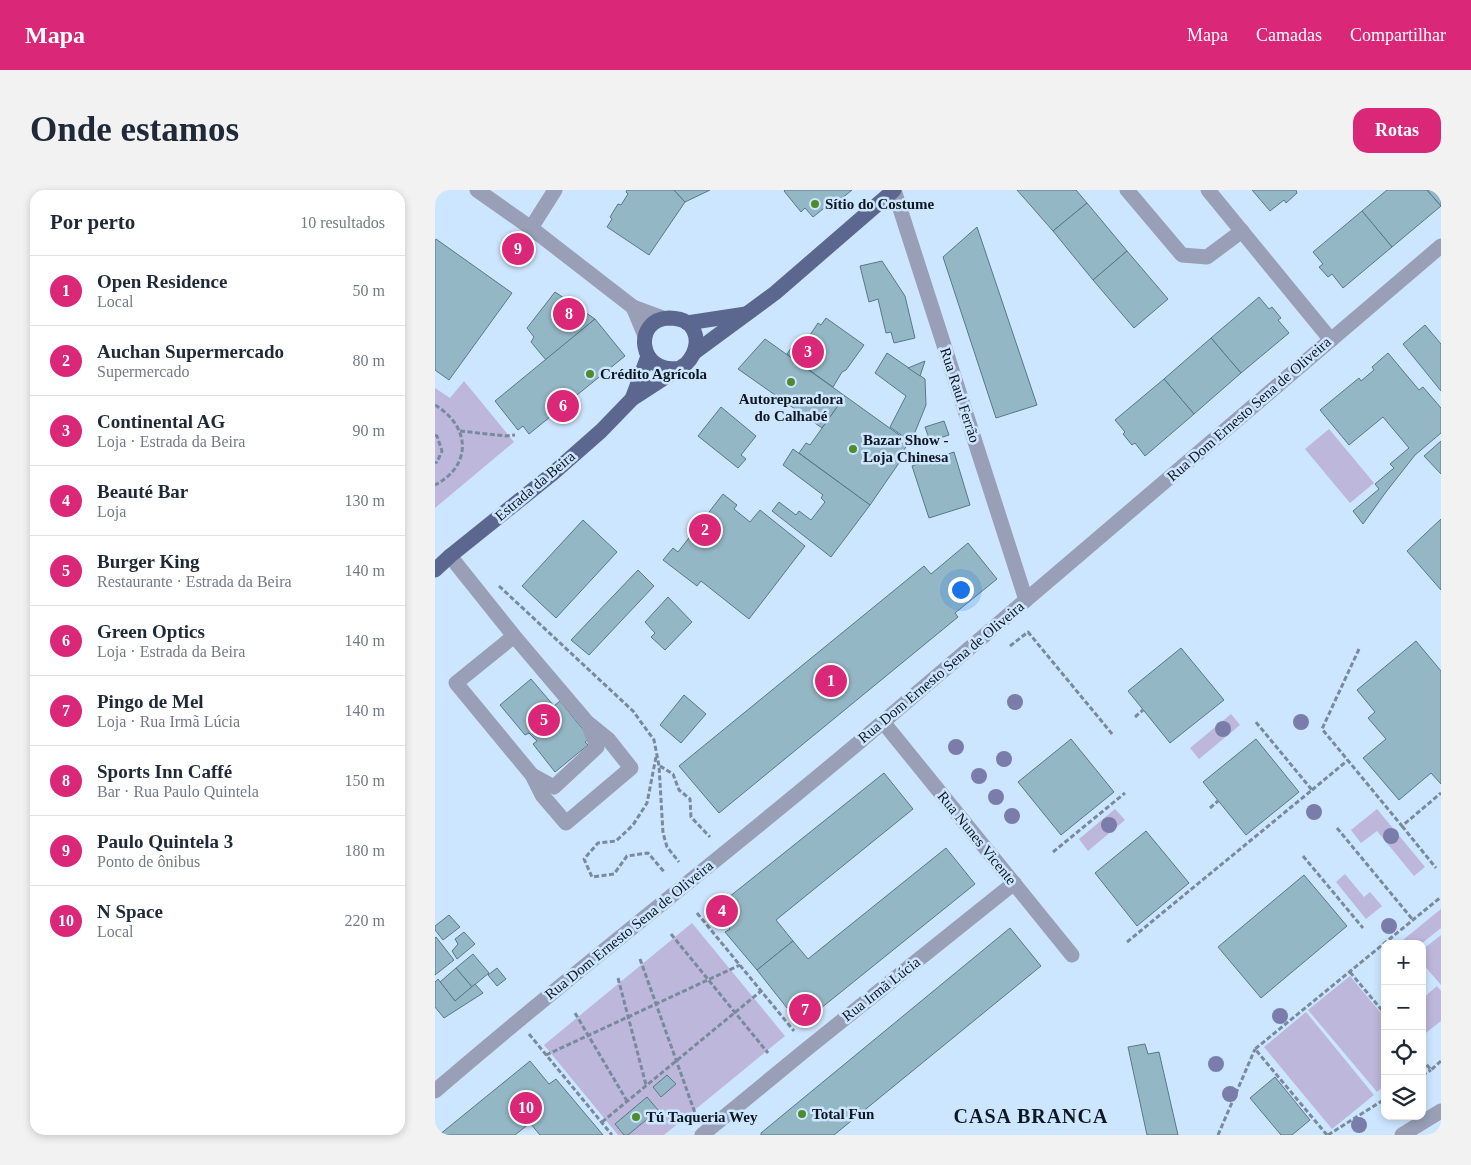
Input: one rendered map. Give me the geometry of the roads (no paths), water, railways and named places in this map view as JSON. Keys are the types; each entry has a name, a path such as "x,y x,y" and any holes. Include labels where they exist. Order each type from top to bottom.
{"main road":[{"name":"Estrada da Beira","path":"435,570 551,475 601,431 632,399 680,368 691,359 695,352 775,293 894,190"},
{"name":"Estrada da Beira","path":"663,318 680,319 687,323 747,314"},
{"path":"645,336 655,322 663,318"},
{"path":"687,323 693,329 696,337 695,352"},
{"name":"Estrada da Beira","path":"632,399 648,356 644,343 645,336"},
{"path":"648,356 652,362 665,369 680,368"}],"street":[{"path":"477,190 531,228 633,307 663,318"},
{"path":"531,228 555,190"},
{"name":"Rua Raul Ferrão","path":"894,190 1026,600"},
{"path":"1127,190 1182,255 1207,257 1242,231"},
{"path":"1208,190 1331,340"},
{"name":"Rua Dom Ernesto Sena de Oliveira","path":"435,1091 517,1020 883,722 1441,246"},
{"path":"633,307 645,336"},
{"path":"450,556 514,636 587,722 608,739 631,768 566,823 542,795 532,775 456,683 514,636"},
{"path":"532,775 553,786 597,747 587,722"},
{"name":"Rua Nunes Vicente","path":"883,722 1072,954"},
{"name":"Rua Irmã Lúcia","path":"702,1135 1014,883"},
{"path":"1403,1135 1441,1111"}],"place":[{"name":"Sítio do Costume","path":"815,204"},
{"name":"Paulo Quintela 3","path":"518,249"},
{"name":"Sports Inn Caffé","path":"569,314"},
{"name":"Continental AG","path":"808,352"},
{"name":"Crédito Agrícola","path":"590,374"},
{"name":"Autoreparadora do Calhabé","path":"791,382"},
{"name":"Green Optics","path":"563,406"},
{"name":"Bazar Show - Loja Chinesa","path":"853,449"},
{"name":"Auchan Supermercado","path":"705,530"},
{"name":"Open Residence","path":"831,681"},
{"name":"Burger King","path":"544,720"},
{"name":"Beauté Bar","path":"722,911"},
{"name":"Pingo de Mel","path":"805,1010"},
{"name":"N Space","path":"526,1108"},
{"name":"Total Fun","path":"802,1114"},
{"name":"Tú Taqueria Wey","path":"636,1117"}],"district":[{"name":"CASA BRANCA","path":"1031,1116"}]}
